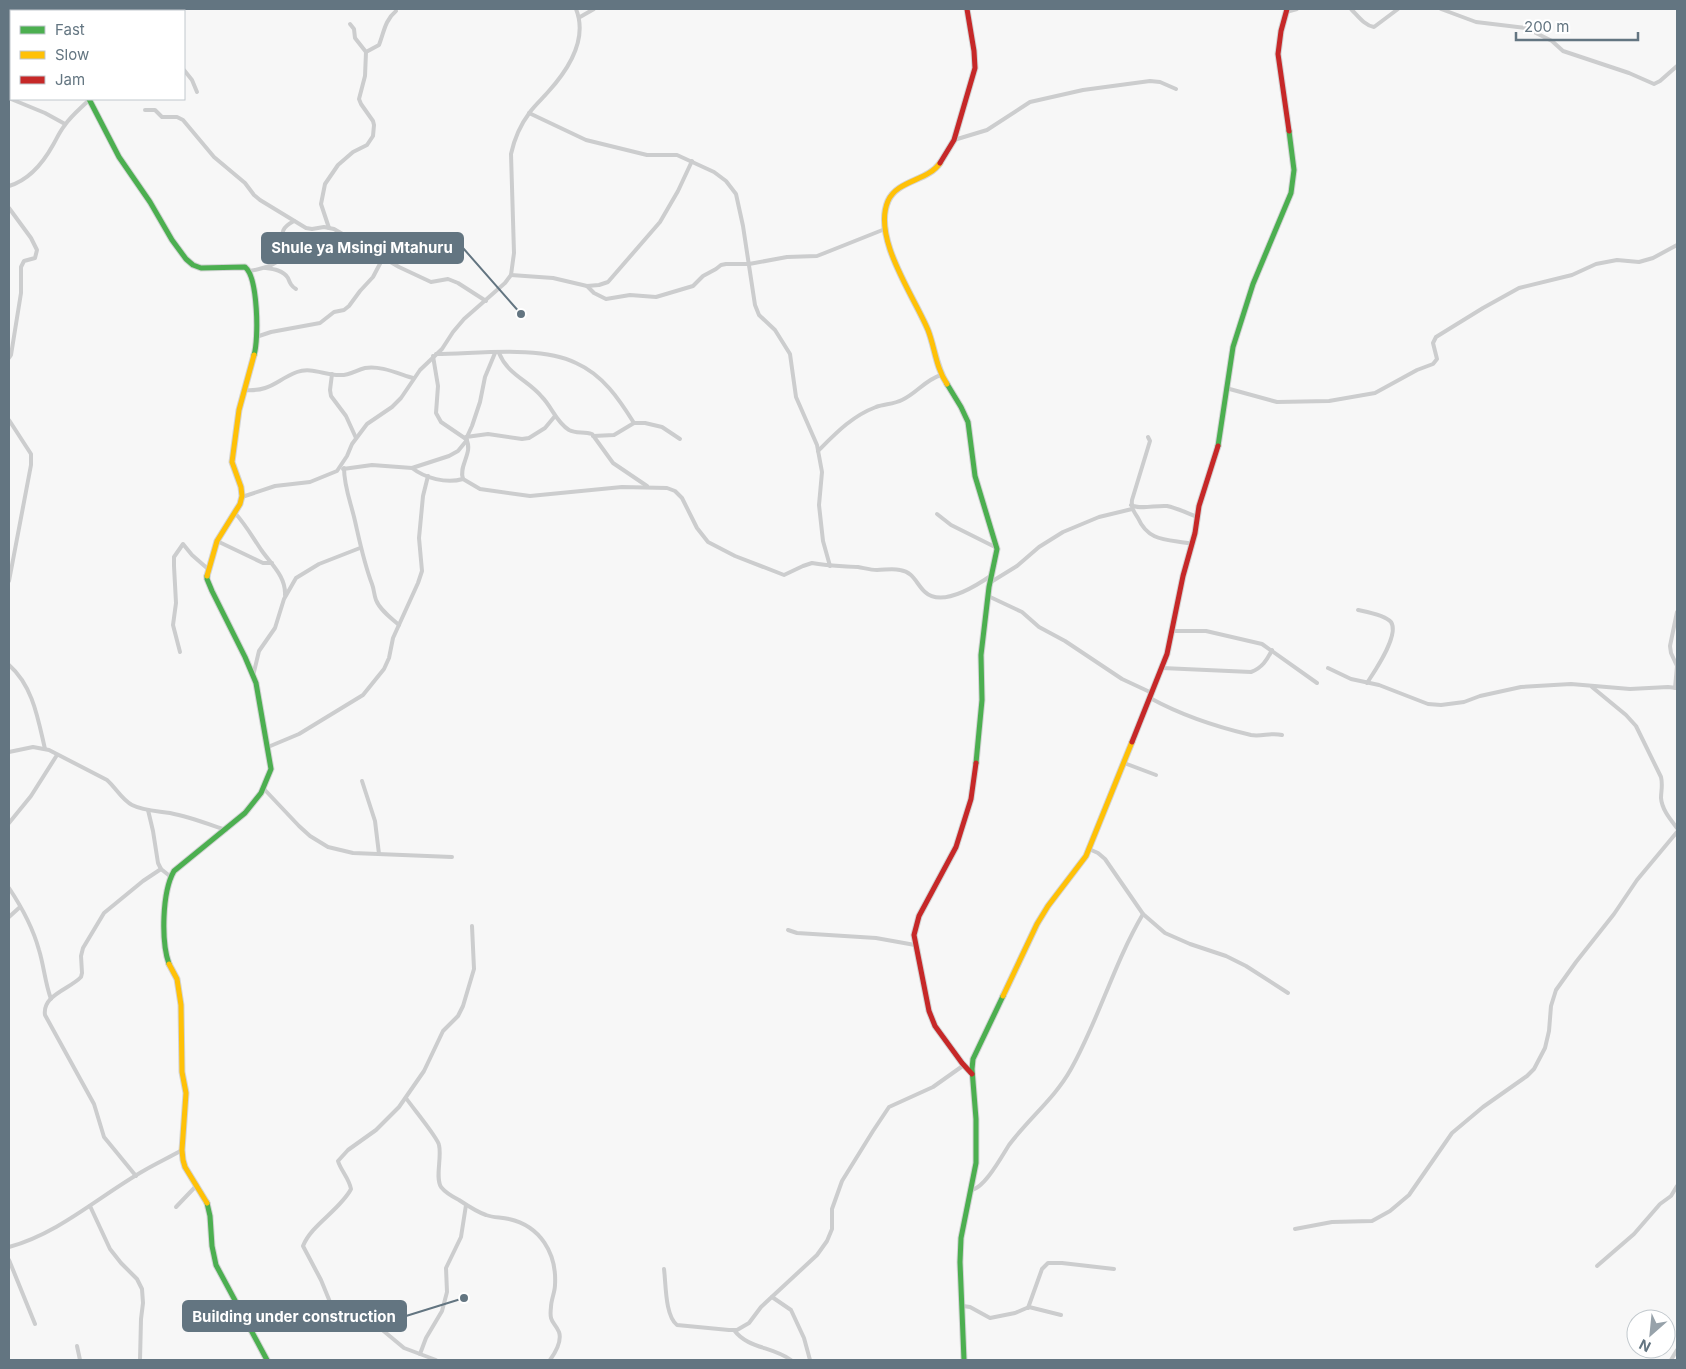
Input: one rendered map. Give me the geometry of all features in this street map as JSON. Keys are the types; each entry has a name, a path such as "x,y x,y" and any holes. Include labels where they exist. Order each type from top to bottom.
{"street":[{"path":"338,470 356,438 367,424 392,407 401,398 413,378 435,355 464,319 506,284 511,275 514,239 511,154 517,134 529,113 557,82 572,58 578,42 580,25 580,17 576,9"},
{"path":"580,17 594,9"},
{"path":"967,9 975,68 954,140 938,166 930,173 900,188 892,195 888,200 885,214 889,245 906,288 928,330 941,375 968,422 975,476 996,548 980,655 981,712 976,770 971,799 956,848 919,916 914,934 930,1016 940,1034 972,1074"},
{"path":"964,1360 960,1262 961,1238 976,1163 973,1059 1037,924 1048,906 1082,863 1089,849 1167,654 1205,484 1218,449 1233,347 1254,284 1293,181 1294,170 1278,54 1283,18 1287,10 1297,9"},
{"path":"1351,9 1363,22 1374,27 1398,9"},
{"path":"1441,9 1476,22 1526,28 1552,41 1563,51 1629,72 1654,84 1677,66"},
{"path":"366,52 380,44 385,26 396,11"},
{"path":"330,228 321,204 325,184 338,165 353,152 367,145 373,136 373,121 359,99 365,76 366,52 355,38 354,29 350,24"},
{"path":"185,71 192,80 197,92"},
{"path":"954,140 987,130 1030,102 1057,95 1150,82 1160,82 1176,89"},
{"path":"15,100 65,124"},
{"path":"9,186 29,176 37,168 65,124 88,100"},
{"path":"90,100 119,158 150,202 178,249 196,267 238,266 245,268 250,271 255,291 256,348 237,419 232,462 241,487 242,497 240,504 227,523 218,542 207,576 208,584 242,649 256,683 271,768 264,789 244,814 174,871 166,897 165,952 177,979 181,1006 182,1066 186,1093 183,1160 207,1202 216,1265 266,1360"},
{"path":"145,110 155,110 162,117 183,120 214,157 245,182 254,196 294,221 312,230 330,228 431,282 448,279 486,300"},
{"path":"529,113 586,140 647,155 677,155 714,172 726,181 736,194 743,226 755,305 759,315 775,330 790,354 796,397 818,451 822,472 819,506 823,541 830,566"},
{"path":"511,275 552,278 586,286 608,282 654,231 678,190 692,161"},
{"path":"9,208 37,250 35,258 24,261 21,267 21,293 9,358"},
{"path":"250,271 264,268 276,262 282,256 284,250 283,230 294,221"},
{"path":"586,286 594,293 606,299 630,295 656,297 693,286 703,276 721,265 749,264 787,257 817,256 886,229"},
{"path":"1226,388 1277,402 1329,401 1375,393 1433,364 1436,360 1434,339 1519,288 1572,275 1596,264 1617,260 1639,262 1653,258 1677,245"},
{"path":"256,337 320,323 334,312 344,310 373,277 383,258"},
{"path":"264,268 275,269 284,273 291,286 296,289"},
{"path":"497,353 506,366 543,397 555,416 570,430 588,432 613,463 649,487"},
{"path":"242,497 275,486 310,482 344,468 372,465 412,468 449,456 458,451 466,439 480,402 486,377 497,353"},
{"path":"435,355 532,353 554,356 577,363 614,392 634,423"},
{"path":"435,355 438,386 436,412 441,422 466,439 488,434 522,439 529,438 545,428 555,416"},
{"path":"244,390 262,390 297,372 305,370 345,375 365,368 377,368 413,378"},
{"path":"332,374 330,396 346,416 356,438"},
{"path":"818,451 859,414 902,400 932,378 941,375"},
{"path":"9,420 31,454 31,465 9,581"},
{"path":"593,436 614,435 634,423 645,423 662,427 680,439"},
{"path":"1148,438 1150,441 1132,507 1140,524 1155,538 1192,544"},
{"path":"462,479 461,474 468,453 466,439"},
{"path":"344,468 344,482 360,548 376,600 383,611 399,625"},
{"path":"412,468 428,476 443,480 462,479 480,489 530,496 616,488 667,488 675,491 682,498 701,534 708,542 735,556 784,576 812,563 878,570 900,570 915,578 924,591 931,596 939,598 967,591 992,575"},
{"path":"268,748 299,734 363,694 384,669 389,658 393,638 422,571 419,538 423,496 428,476"},
{"path":"990,582 1017,566 1063,532 1099,516 1132,507 1153,505 1174,508 1197,517"},
{"path":"235,513 249,529 281,576 285,596"},
{"path":"937,514 996,548"},
{"path":"218,542 263,563 272,564"},
{"path":"180,652 173,625 176,603 174,557 183,544 208,569"},
{"path":"253,676 259,651 274,628 285,596 296,578 319,564 360,548"},
{"path":"988,596 1022,612 1039,627 1065,641 1167,707 1241,732 1259,736 1268,734 1282,735"},
{"path":"1358,610 1386,618 1392,623 1393,629 1389,646 1367,683"},
{"path":"1328,668 1351,679 1379,685 1428,704 1441,705 1464,702 1480,696 1521,687 1571,684 1630,689 1676,688 1677,666 1670,646 1677,612"},
{"path":"1172,631 1220,633 1262,644 1317,683"},
{"path":"1162,668 1251,672 1259,669 1272,650"},
{"path":"9,665 22,678 29,692 40,725 45,749"},
{"path":"1295,1229 1332,1222 1372,1221 1390,1211 1409,1195 1452,1133 1534,1069 1545,1048 1549,1031 1551,1006 1556,990 1614,914 1637,880 1677,830 1664,807 1661,796 1662,785 1660,777 1636,726 1626,715 1590,686"},
{"path":"9,752 33,747 45,749 108,780 122,797 131,804 148,810 182,816 226,830"},
{"path":"9,823 31,796 57,755"},
{"path":"1124,763 1156,775"},
{"path":"362,781 375,821 379,854"},
{"path":"264,789 310,836 328,847 353,853 452,857"},
{"path":"148,810 156,856 161,869 171,877"},
{"path":"1089,849 1098,853 1105,860 1142,914 1166,933 1190,944 1226,956 1246,966 1288,993"},
{"path":"136,1176 104,1137 94,1104 45,1015 45,1005 81,977 83,948 104,912 161,869"},
{"path":"9,888 34,934 40,952 46,988 51,999"},
{"path":"9,918 20,907"},
{"path":"971,1190 979,1188 985,1181 1013,1140 1049,1101 1071,1070 1094,1024 1133,930 1142,914"},
{"path":"436,1360 404,1348 374,1323 360,1316 340,1310 330,1302 303,1246 310,1234 342,1202 351,1188 350,1181 339,1165 338,1160 348,1150 376,1130 406,1098 424,1071 443,1031 455,1021 463,1006 474,969 472,926"},
{"path":"788,930 797,933 876,938 915,945"},
{"path":"664,1270 667,1301 674,1323 677,1325 734,1330 744,1327 816,1255 827,1241 832,1228 832,1209 842,1181 889,1107 933,1087 964,1065"},
{"path":"406,1098 438,1140 440,1162 438,1178 441,1187 466,1205 488,1216 508,1218 530,1228 543,1240 552,1262 555,1285 551,1301 551,1320 560,1337 550,1360"},
{"path":"9,1247 36,1238 64,1224 136,1176 182,1150"},
{"path":"176,1207 197,1185"},
{"path":"1597,1266 1634,1234 1660,1204 1671,1196 1677,1186"},
{"path":"420,1354 426,1338 442,1312 447,1292 446,1268 461,1237 466,1205"},
{"path":"90,1206 110,1249 140,1283 143,1303 140,1360"},
{"path":"9,1260 35,1324"},
{"path":"1028,1308 1042,1270 1048,1263 1114,1269"},
{"path":"772,1297 791,1310 804,1338 810,1360"},
{"path":"963,1306 970,1307 990,1318 1015,1313 1028,1308 1061,1314"},
{"path":"734,1330 745,1341 766,1347 791,1360"},
{"path":"77,1346 80,1360"},
{"path":"1671,1360 1677,1350"}],"traffic: fast":[{"path":"90,100 119,157 186,259 193,265 201,268 245,267 249,273 255,295 257,323 254,355"},
{"path":"1218,446 1233,347 1253,284 1291,193 1294,170 1289,131"},
{"path":"947,384 968,422 975,476 997,549 989,587 981,655 982,700 976,763"},
{"path":"169,964 166,954 164,917 167,891 174,871 245,813 261,793 271,769 256,683 212,591 207,576"},
{"path":"964,1360 960,1262 961,1238 976,1163 973,1059 1003,996"},
{"path":"207,1203 216,1265 267,1360"}],"traffic: slow":[{"path":"940,163 928,174 905,184 892,194 888,201 885,216 890,249 928,330 938,365 947,384"},
{"path":"207,576 217,541 240,504 242,496 241,487 232,462 239,410 254,355"},
{"path":"1003,996 1037,924 1048,906 1086,856 1132,742"},
{"path":"169,964 177,979 181,1005 182,1072 186,1093 183,1160 185,1167 207,1203"}],"traffic: jam":[{"path":"940,163 954,140 975,68 967,9"},
{"path":"1287,9 1281,31 1278,54 1289,131"},
{"path":"1132,742 1167,654 1183,576 1195,533 1199,506 1218,446"},
{"path":"972,1074 935,1026 929,1011 914,935 919,916 956,847 971,799 976,763"}],"place":[{"name":"Shule ya Msingi Mtahuru","path":"521,314"},
{"name":"Building under construction","path":"464,1298"}]}
